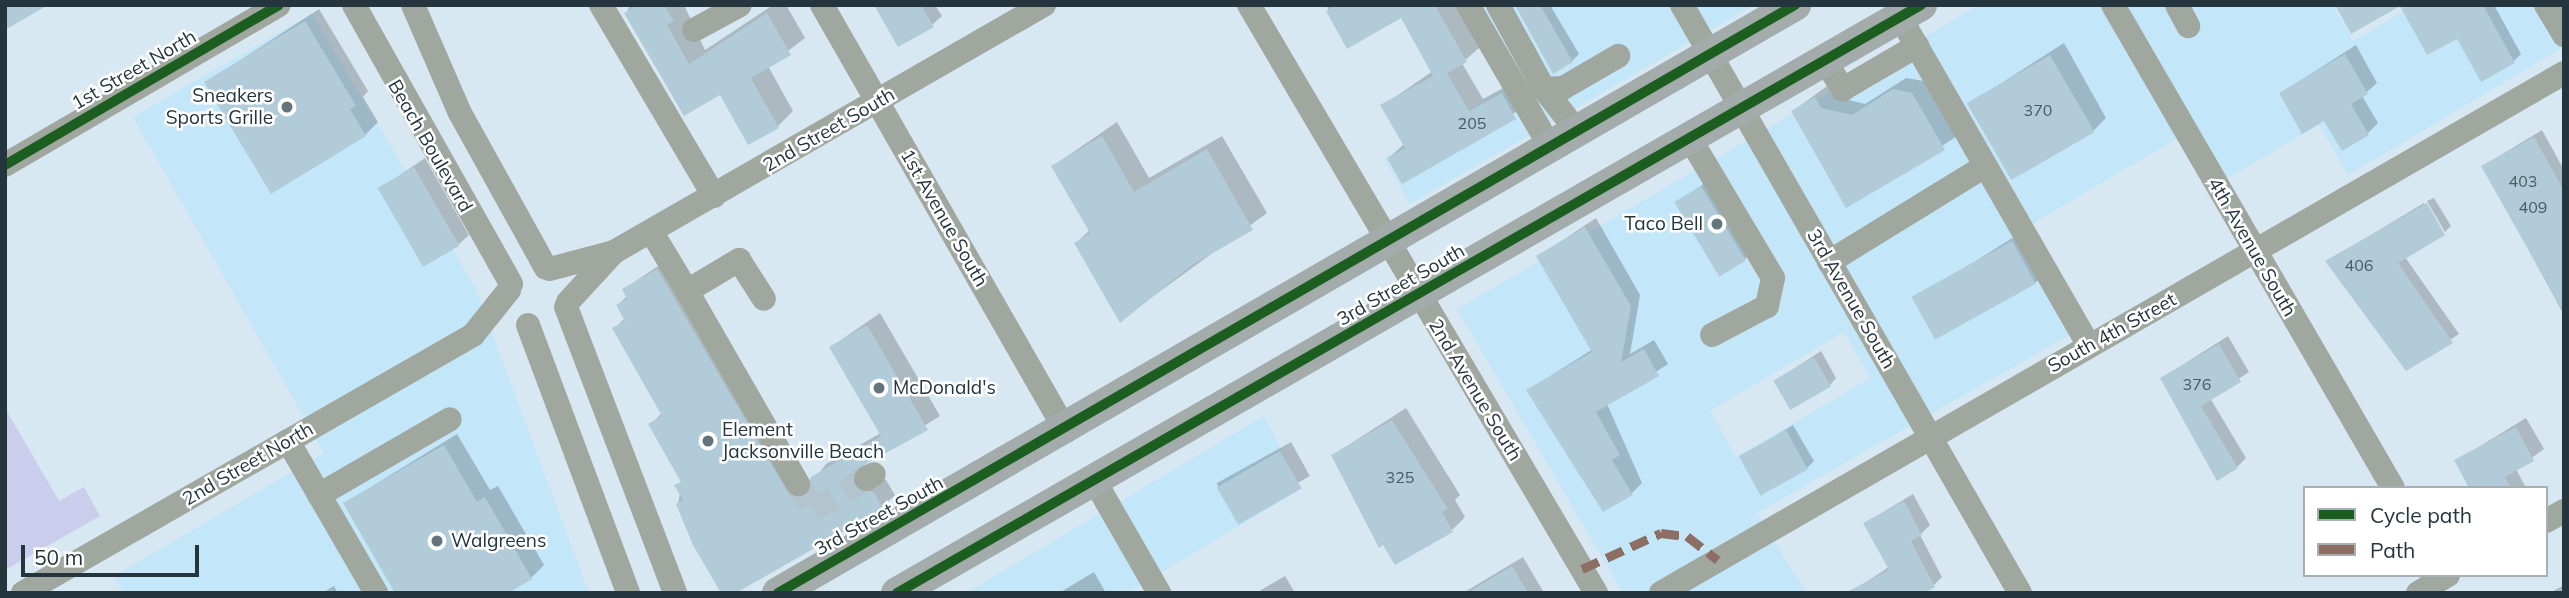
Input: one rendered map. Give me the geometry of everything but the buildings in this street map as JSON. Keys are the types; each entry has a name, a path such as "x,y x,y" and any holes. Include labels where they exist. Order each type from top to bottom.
{"main road":[{"name":"3rd Street South","path":"778,593 1066,431 1387,237 1795,5"},
{"name":"3rd Street South","path":"897,593 1910,11"}],"street":[{"name":"1st Street North","path":"5,165 279,5"},
{"name":"Beach Boulevard","path":"354,5 510,287"},
{"path":"413,5 460,113 548,269 564,281 567,305 675,593"},
{"path":"601,5 714,196"},
{"path":"694,30 740,5"},
{"name":"1st Avenue South","path":"822,5 1066,431"},
{"name":"2nd Avenue South","path":"1249,5 1596,593"},
{"path":"1468,5 1562,137"},
{"path":"1498,5 1544,89 1562,137"},
{"name":"3rd Avenue South","path":"1682,5 2020,593"},
{"name":"4th Avenue South","path":"2113,5 2392,486"},
{"path":"2546,5 2564,35"},
{"name":"2nd Street South","path":"614,252 877,103 1038,7"},
{"path":"1910,11 1917,46 2089,346"},
{"path":"1825,59 1843,89 1917,46"},
{"path":"1544,89 1563,88 1618,57"},
{"name":"South 4th Street","path":"1661,593 1930,435 2255,252 2564,73"},
{"path":"1689,137 1773,278 1767,306 1712,335"},
{"path":"1829,262 1986,166"},
{"path":"651,231 798,484"},
{"path":"473,335 525,270 548,269 614,252"},
{"path":"473,335 526,324 551,324 614,252"},
{"path":"687,291 739,260 764,299"},
{"path":"510,287 510,307 526,324 628,593"},
{"name":"2nd Street North","path":"23,593 473,335"},
{"path":"320,495 450,419"},
{"path":"288,441 376,593"},
{"path":"1093,478 1159,593"},
{"path":"2548,519 2564,511"},
{"path":"2418,593 2448,580"}],"shaded area":[{"path":"1478,5 1754,5 1410,204 1384,159 1521,80"},
{"path":"1979,5 2333,5 2353,41 2414,5 2564,5 2564,47 2348,175 2319,125 2218,184 2188,132 2032,224 2089,324 1757,513 1806,593 1623,593 1457,309","holes":["1844,332 1870,378 1736,457 1710,411"]},
{"path":"312,14 475,287 589,593 124,593 114,576 324,453 133,117"},
{"path":"5,408 59,501 84,487 100,516 5,570"},
{"path":"1264,416 1301,489 1127,593 966,593"}],"tunnel":[{"path":"798,484 813,510 866,479"}],"marked path":[{"path":"1582,569 1661,533 1687,536 1718,560"}],"cycle path":[{"path":"5,165 279,5"},
{"path":"778,593 1795,5"},
{"path":"897,593 1921,5"}],"place":[{"name":"Sneakers Sports Grille","path":"287,107"},
{"name":"Taco Bell","path":"1717,224"},
{"name":"McDonald's","path":"879,388"},
{"name":"Element Jacksonville Beach","path":"708,441"},
{"name":"Walgreens","path":"437,541"}]}
